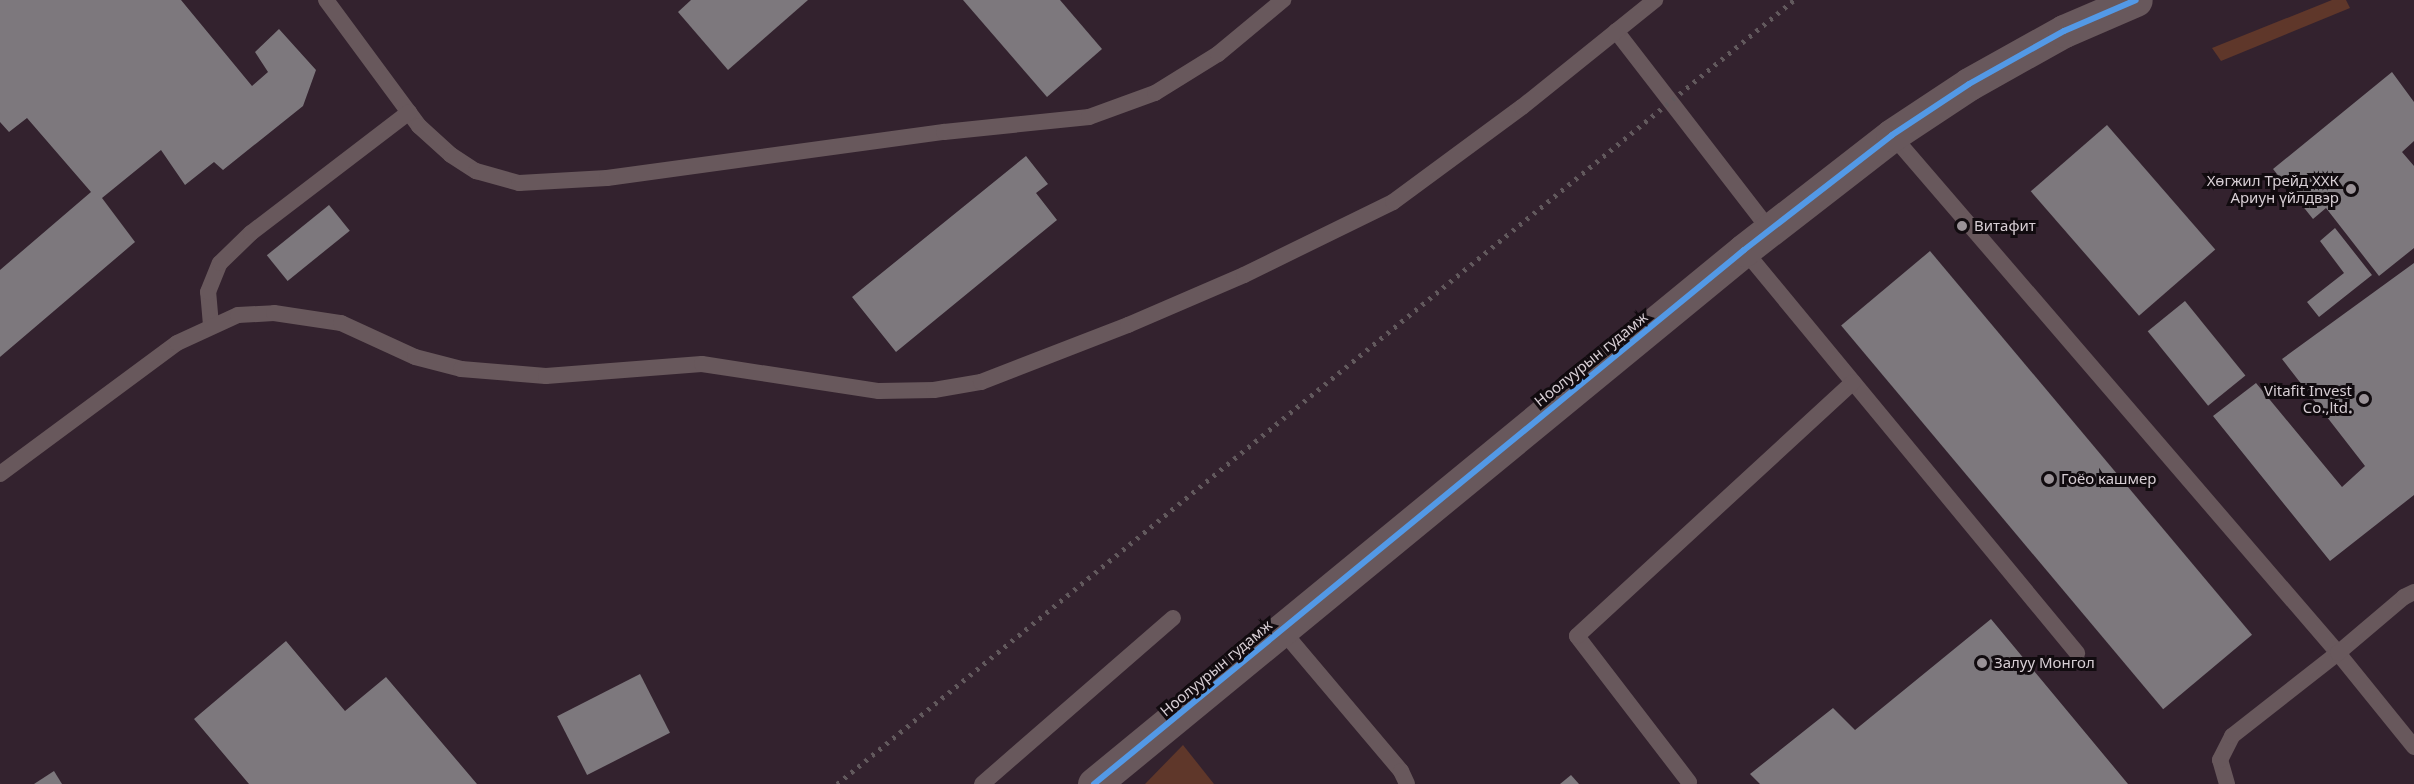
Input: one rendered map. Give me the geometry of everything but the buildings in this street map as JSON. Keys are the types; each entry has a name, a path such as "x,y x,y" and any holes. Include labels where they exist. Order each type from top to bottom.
{"street":[{"name":"Ноолуурын гудамж","path":"1094,784 1744,249 1892,135 1969,84 2055,36 2136,0"}],"lane":[{"path":"326,0 419,126 451,156 476,171 519,183 607,178 944,132 1089,117 1155,93 1218,54 1283,0"},
{"path":"0,474 177,343 237,315 274,313 341,323 415,357 461,369 546,376 702,364 879,391 934,390 981,382 1128,325 1244,275 1393,202 1522,107 1654,0"},
{"path":"1616,31 1769,229"},
{"path":"211,326 208,292 220,263 251,233 409,112"},
{"path":"1892,135 2338,653 2414,747"},
{"path":"1744,249 2077,653"},
{"path":"1689,782 1577,636 1853,382"},
{"path":"2227,784 2220,760 2232,736 2338,653 2404,597 2414,592"},
{"path":"981,784 1173,618"},
{"path":"1281,629 1401,771 1407,784"}],"shaded area":[{"path":"0,0 2414,0 2414,784 0,784"},
{"path":"2332,0 2346,0 2350,8 2221,61 2212,48"},
{"path":"1183,745 1214,784 1145,784"}],"railway":[{"path":"837,784 1794,0"}],"cycle path":[{"path":"1094,784 1744,250 1892,135 1969,84 2064,31 2136,0"}],"place":[{"name":"Хөгжил Трейд ХХК Ариун үйлдвэр","path":"2351,189"},
{"name":"Витафит","path":"1962,226"},
{"name":"Vitafit Invest Co.,ltd.","path":"2364,399"},
{"name":"Гоёо кашмер","path":"2049,479"},
{"name":"Залуу Монгол","path":"1982,663"}]}
